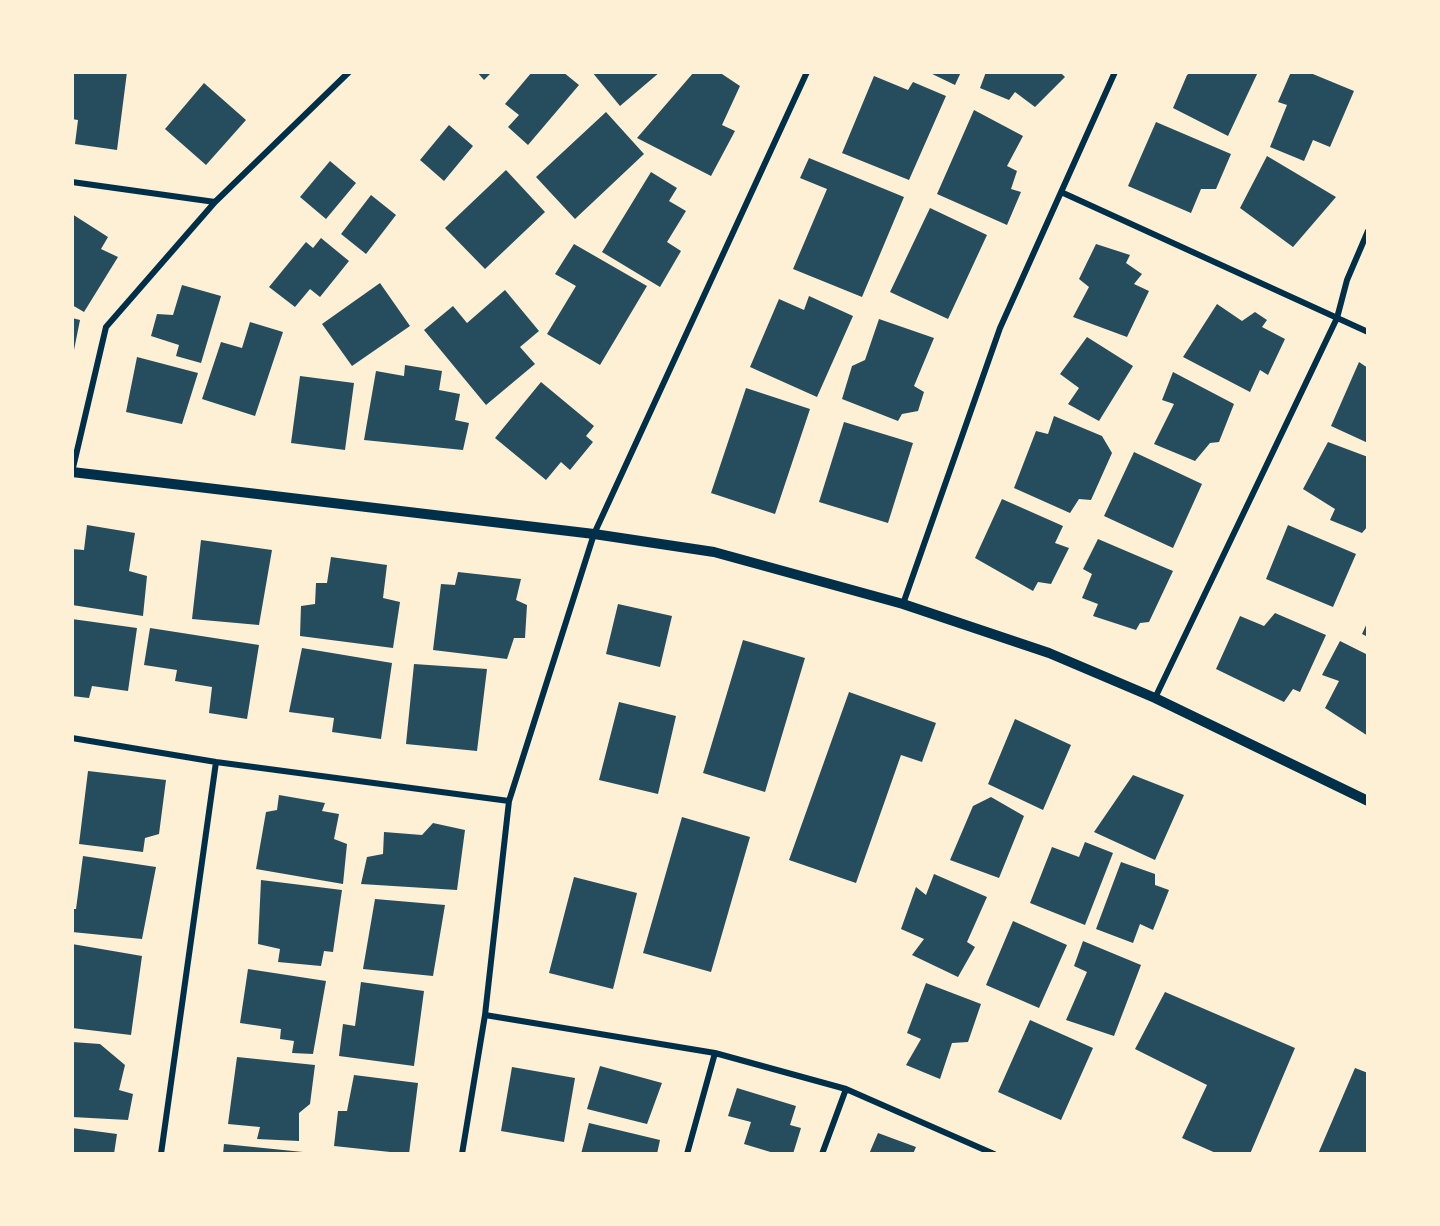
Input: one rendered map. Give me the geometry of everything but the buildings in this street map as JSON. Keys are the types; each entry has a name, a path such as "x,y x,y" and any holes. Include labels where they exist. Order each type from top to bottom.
{"street":[{"path":"349,72 215,202 106,327 72,472 594,534 714,552 903,604 1050,653 1155,698 1368,801"},
{"path":"462,1154 485,1014 509,801 594,534 807,72"},
{"path":"903,604 1000,328 1115,72"},
{"path":"72,182 215,202"},
{"path":"1061,192 1368,332"},
{"path":"1155,698 1337,318 1347,280 1368,231"},
{"path":"72,738 216,762 509,801"},
{"path":"161,1154 216,762"},
{"path":"485,1014 715,1053 846,1089 994,1154"},
{"path":"687,1154 715,1053"},
{"path":"822,1154 846,1089"}]}
